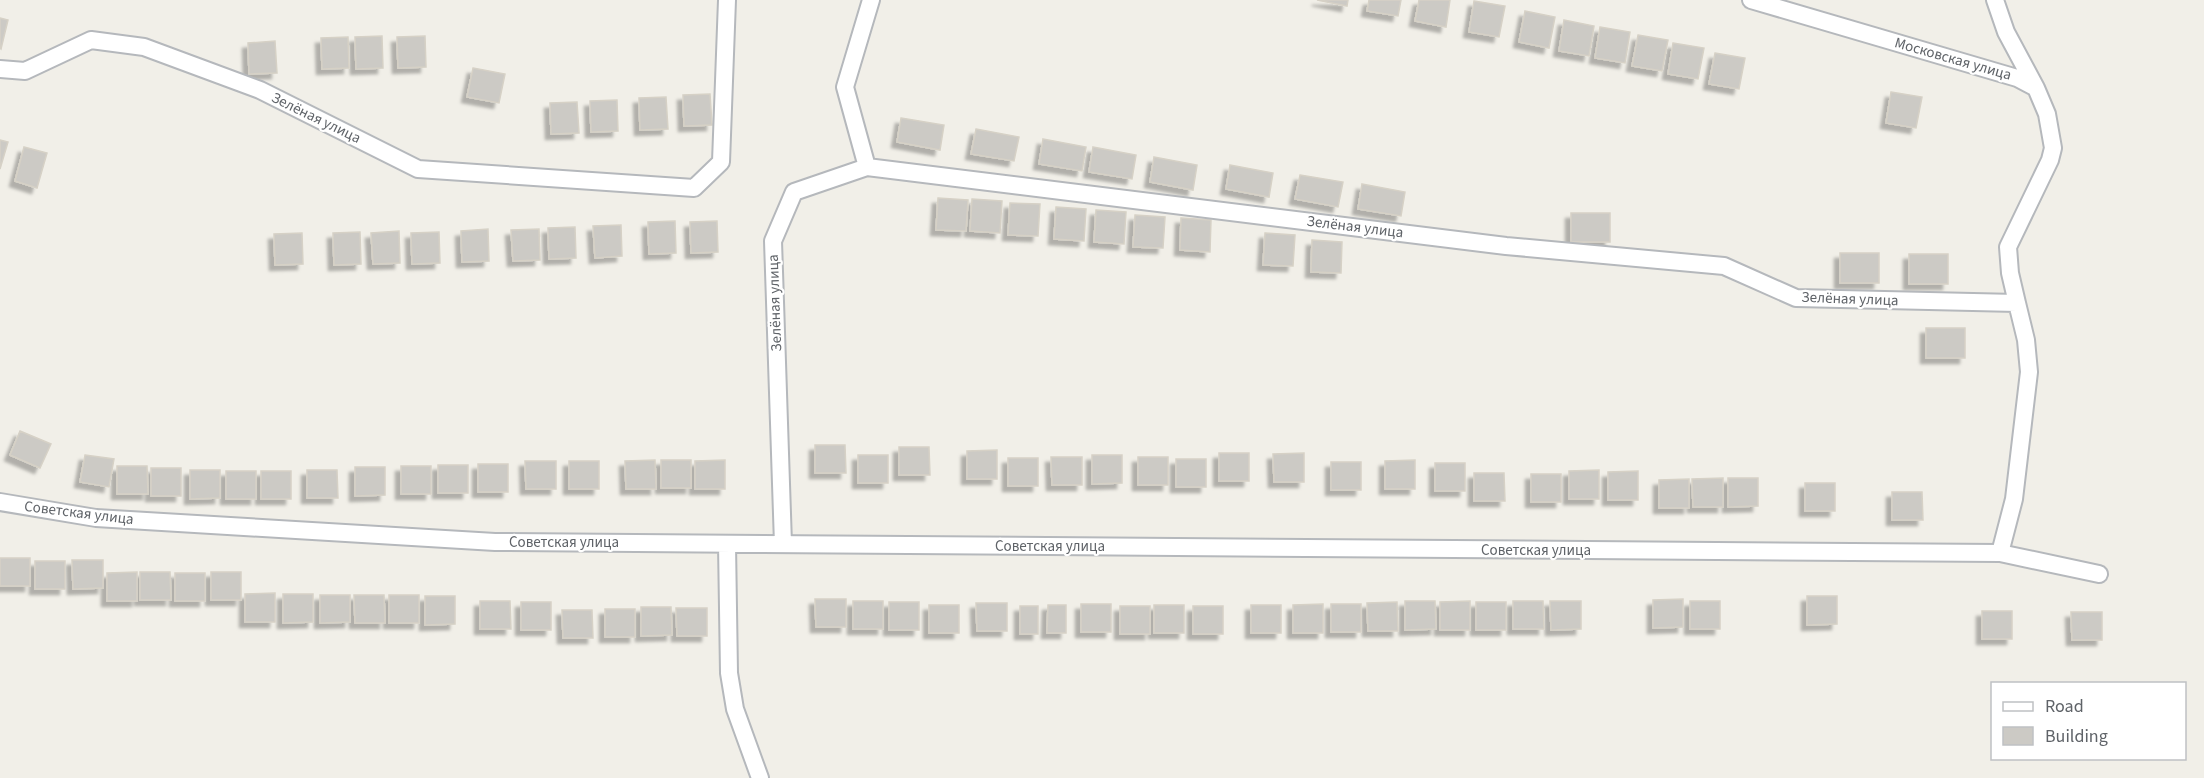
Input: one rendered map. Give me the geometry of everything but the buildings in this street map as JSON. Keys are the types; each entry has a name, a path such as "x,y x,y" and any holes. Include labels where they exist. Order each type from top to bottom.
{"street":[{"name":"Зелёная улица","path":"0,69 25,71 91,40 144,47 260,90 418,169 694,188 721,162 727,0"},
{"path":"867,167 845,87 871,0"},
{"name":"Московская улица","path":"1751,0 2017,78 2036,88"},
{"path":"1995,0 2006,32 2048,114 2053,148 2050,160 2008,247 2010,273 2026,340 2029,372 2014,499 2000,553"},
{"name":"Зелёная улица","path":"783,544 773,241 794,192 867,167 1506,246 1724,266 1796,298 2017,303"},
{"name":"Советская улица","path":"0,502 96,518 483,541 2000,553 2099,574"},
{"path":"727,544 729,673 735,709 760,778"}]}
